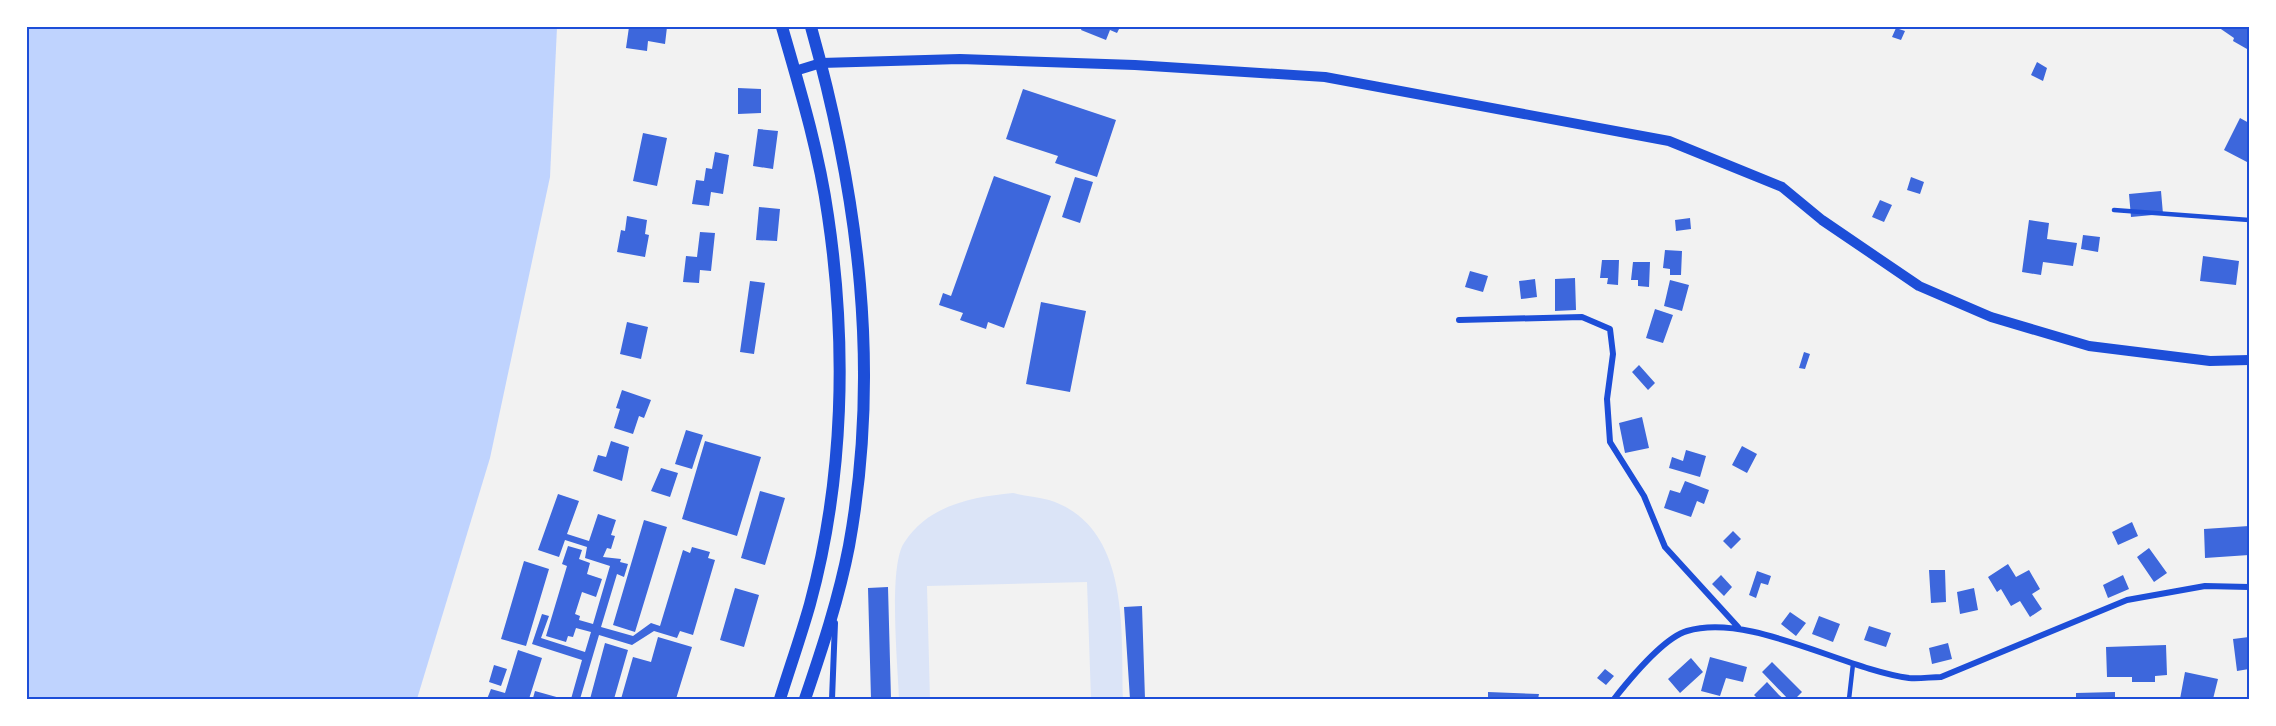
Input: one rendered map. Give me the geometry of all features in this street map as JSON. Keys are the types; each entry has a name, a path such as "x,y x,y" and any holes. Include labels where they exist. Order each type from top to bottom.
{"main road":[{"path":"780,699 810,603 825,528 838,433 839,337 831,239 815,146 782,27"},
{"path":"806,699 835,604 848,549 859,482 866,391 865,347 854,230 831,99 811,27"}],"street":[{"path":"795,71 821,63 960,59 1135,65 1325,76 1669,141 1782,187 1822,220 1919,286 1991,317 2089,346 2210,361 2249,360"},
{"path":"1459,320 1582,317 1610,329 1613,354 1607,399 1610,441 1644,496 1665,547 1738,627"},
{"path":"1614,699 1644,661 1686,631 1738,627 1853,664 1910,678 1941,676 2127,600 2205,586 2249,587"},
{"path":"832,699 835,604"}],"lane":[{"path":"2114,210 2249,220"},
{"path":"1849,699 1853,664"}],"shaded area":[{"path":"1013,493 1049,500 1076,513 1095,533 1108,557 1116,584 1120,613 1123,699 1091,699 1087,582 927,586 930,699 899,699 895,594 899,555 904,543 925,520 952,505 982,497"}],"water":[{"path":"27,27 557,27 550,177 490,458 417,699 27,699"}],"building":[{"path":"629,27 667,27 665,44 648,41 647,51 626,48"},
{"path":"1082,27 1120,27 1117,33 1110,30 1106,40 1081,30"},
{"path":"2218,27 2249,28 2247,49 2233,41 2234,38"},
{"path":"1896,28 1905,31 1901,40 1892,37"},
{"path":"2037,62 2047,68 2043,81 2031,75"},
{"path":"738,88 761,89 761,113 738,114"},
{"path":"1023,89 1116,120 1097,177 1055,163 1058,156 1006,139"},
{"path":"2240,118 2249,123 2247,162 2224,150"},
{"path":"758,129 778,131 773,169 753,166"},
{"path":"643,133 667,138 657,186 633,181"},
{"path":"715,152 729,155 723,194 711,192 709,206 692,204 696,180 704,181 706,168 712,169"},
{"path":"994,176 1051,196 1004,328 988,322 986,329 960,320 963,313 939,305 943,293 951,296"},
{"path":"1075,177 1093,182 1080,223 1062,217"},
{"path":"1911,177 1924,182 1920,194 1907,190"},
{"path":"2161,191 2163,214 2131,217 2129,194"},
{"path":"1880,200 1892,205 1884,222 1872,217"},
{"path":"759,207 780,209 777,241 756,240"},
{"path":"627,216 647,220 645,234 649,235 645,257 617,252 621,230 625,231"},
{"path":"1690,218 1691,229 1676,231 1675,220"},
{"path":"2029,220 2049,223 2047,239 2077,243 2073,266 2043,262 2041,275 2022,272"},
{"path":"700,232 715,233 711,271 700,270 699,283 683,282 686,256 697,257"},
{"path":"2083,235 2100,237 2098,252 2081,249"},
{"path":"1665,250 1682,251 1681,275 1670,275 1670,269 1663,268"},
{"path":"2203,256 2239,261 2236,285 2200,281"},
{"path":"1602,260 1619,260 1618,285 1607,284 1608,278 1600,278"},
{"path":"1633,262 1650,262 1649,287 1638,286 1638,280 1631,280"},
{"path":"1470,271 1488,276 1483,292 1465,287"},
{"path":"1575,278 1576,310 1555,311 1555,279"},
{"path":"1535,279 1537,297 1521,299 1519,281"},
{"path":"1670,280 1689,285 1682,311 1664,306"},
{"path":"750,281 765,283 754,354 740,352"},
{"path":"1041,302 1086,311 1070,392 1026,384"},
{"path":"1655,309 1673,315 1663,343 1646,338"},
{"path":"627,322 648,327 641,359 620,354"},
{"path":"1804,352 1810,354 1805,369 1799,368"},
{"path":"1639,365 1655,383 1648,390 1632,372"},
{"path":"622,390 651,400 644,418 639,416 633,434 614,428 620,409 616,408"},
{"path":"1642,417 1649,448 1625,453 1619,423"},
{"path":"686,430 703,435 692,469 675,464"},
{"path":"611,441 629,447 622,481 593,471 598,455 606,457"},
{"path":"705,441 761,457 737,536 682,519"},
{"path":"1742,446 1757,454 1747,473 1732,465"},
{"path":"1686,450 1706,456 1700,477 1669,468 1672,457 1683,461"},
{"path":"661,468 678,473 670,497 651,491"},
{"path":"1685,481 1709,490 1704,504 1697,501 1691,517 1664,508 1670,490 1680,493"},
{"path":"760,491 785,498 765,565 741,558"},
{"path":"558,494 579,501 567,534 589,541 598,514 616,520 611,535 615,536 611,549 607,548 603,557 621,559 620,562 628,564 624,577 617,574 601,627 633,636 651,623 660,626 683,550 690,553 692,547 710,552 708,558 715,560 693,635 680,631 677,638 654,631 632,645 599,635 580,699 571,699 582,660 532,644 542,614 549,616 541,638 585,652 591,632 576,628 573,637 568,636 566,642 546,636 567,566 562,564 568,546 582,550 579,559 590,563 587,574 602,579 596,597 582,592 575,614 580,616 579,620 593,624 610,566 585,558 587,547 565,540 559,557 538,550"},
{"path":"644,520 667,527 635,632 613,625"},
{"path":"2132,522 2138,536 2118,545 2112,532"},
{"path":"2249,526 2249,555 2205,558 2204,529"},
{"path":"1733,531 1741,539 1731,549 1723,541"},
{"path":"2149,548 2167,573 2154,582 2137,557"},
{"path":"524,561 549,569 526,646 501,639"},
{"path":"2008,564 2016,577 2029,570 2040,589 2032,594 2042,609 2030,617 2020,601 2011,606 2001,589 1997,592 1988,577"},
{"path":"1929,570 1945,570 1946,602 1931,603"},
{"path":"1757,571 1771,576 1768,585 1761,583 1756,598 1749,595"},
{"path":"1721,575 1732,587 1724,596 1712,584"},
{"path":"2123,575 2129,589 2108,598 2103,585"},
{"path":"888,587 891,699 871,699 868,588"},
{"path":"735,588 759,595 744,647 720,640"},
{"path":"1974,588 1978,610 1960,614 1957,592"},
{"path":"1142,606 1145,699 1130,699 1124,607"},
{"path":"1790,612 1806,623 1796,636 1781,624"},
{"path":"1819,616 1840,624 1833,642 1812,634"},
{"path":"1869,626 1891,633 1886,647 1864,640"},
{"path":"658,637 692,647 676,699 621,699 633,657 651,662"},
{"path":"2249,637 2249,669 2237,671 2233,639"},
{"path":"605,643 628,650 614,699 590,699"},
{"path":"1948,643 1952,659 1932,664 1929,648"},
{"path":"2166,645 2167,675 2155,676 2155,682 2132,682 2132,677 2107,677 2106,647"},
{"path":"518,650 542,658 529,699 487,699 491,689 505,693"},
{"path":"1710,657 1747,667 1743,682 1726,678 1720,696 1701,691"},
{"path":"1691,658 1703,672 1680,693 1668,679"},
{"path":"1772,662 1802,692 1795,699 1788,699 1762,672"},
{"path":"494,665 507,669 501,686 489,682"},
{"path":"1605,669 1614,676 1606,685 1597,678"},
{"path":"2185,672 2218,679 2213,699 2180,699"},
{"path":"1767,682 1784,699 1758,699 1754,695"},
{"path":"535,691 560,698 560,699 533,698"},
{"path":"1488,692 1539,694 1538,699 1488,699"},
{"path":"2115,692 2115,699 2076,699 2076,693"}]}
